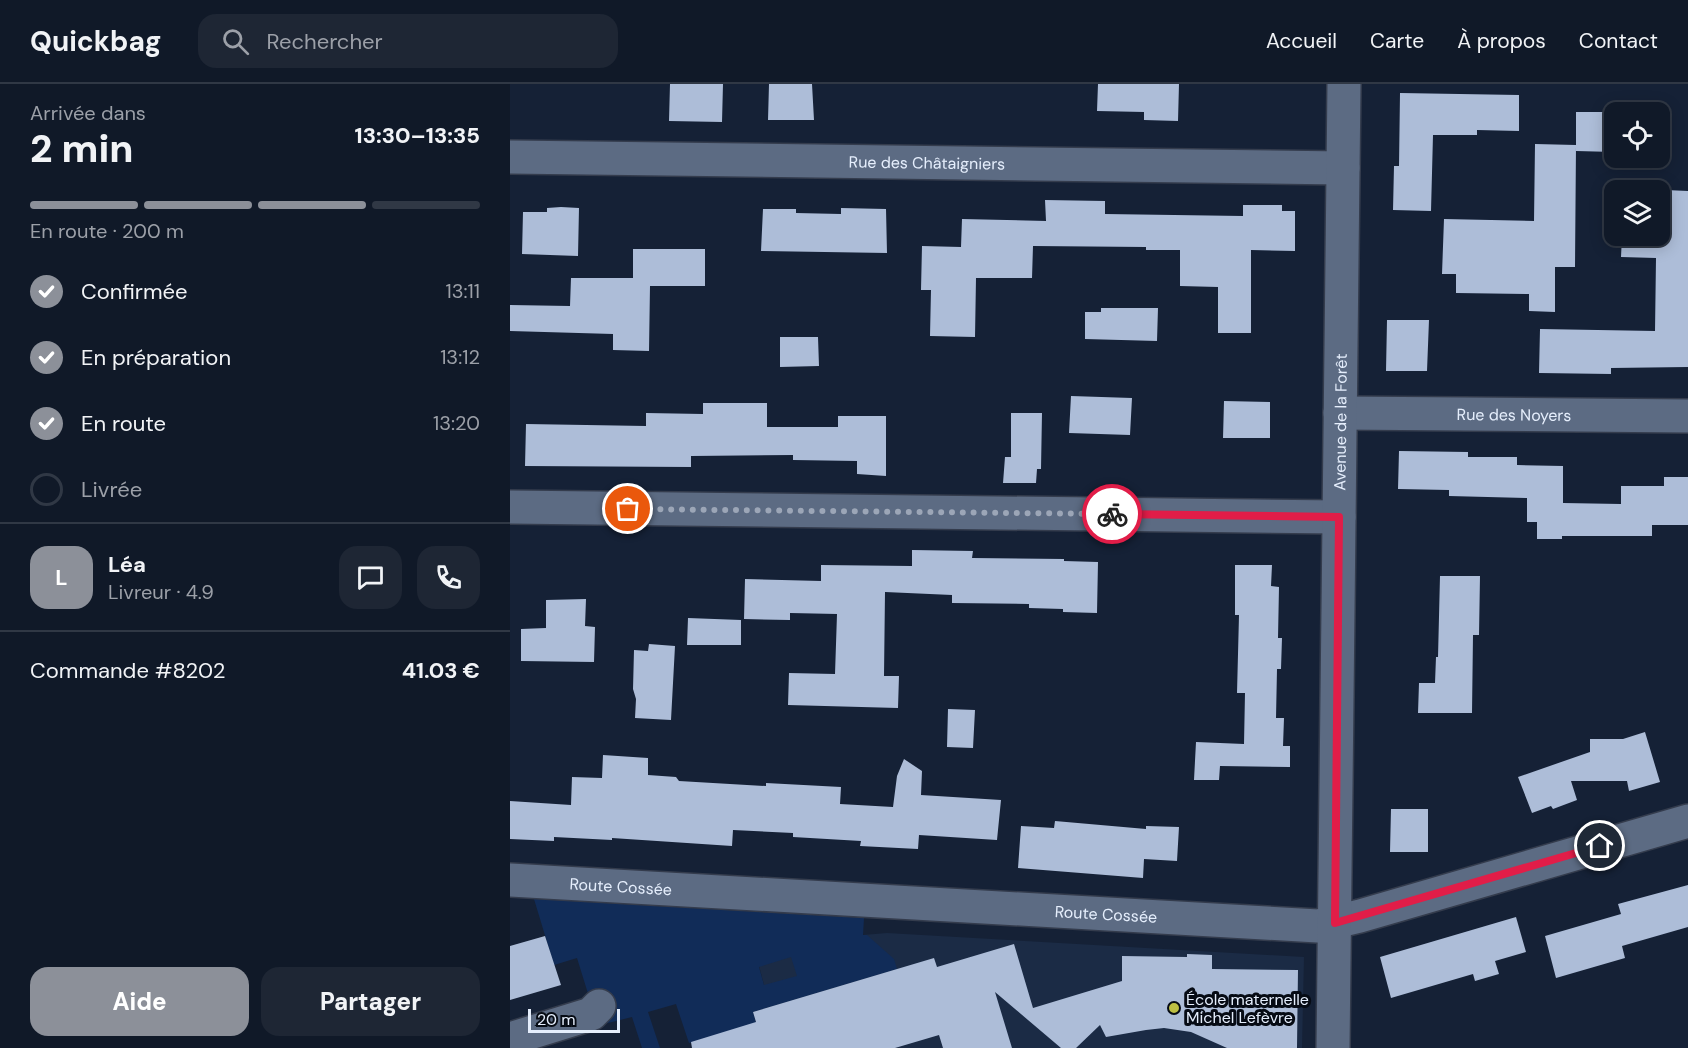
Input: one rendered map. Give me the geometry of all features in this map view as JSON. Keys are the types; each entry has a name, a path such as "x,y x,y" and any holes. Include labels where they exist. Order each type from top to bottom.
{"street":[{"name":"Avenue de la Forêt","path":"1334,1048 1344,84"},
{"name":"Rue des Châtaigniers","path":"510,157 1343,168"},
{"name":"Rue des Noyers","path":"1340,413 1688,416"},
{"path":"510,507 1339,517"},
{"name":"Route Cossée","path":"510,880 1318,926 1688,821"},
{"path":"510,1039 591,1014 599,1006"}],"shaded area":[{"path":"534,899 864,918 863,935 867,935 894,959 897,969 753,1012 763,1048 716,1035 689,1043 676,1004 648,1012 660,1048 642,1048 632,1017 604,1024 590,1000 577,958 554,965","holes":["791,957 797,976 764,985 759,967"]},
{"path":"887,933 1304,957 1302,1048 763,1048 753,1012 770,1007 759,966 863,935"}],"building":[{"path":"670,84 723,84 722,122 669,121"},
{"path":"769,84 812,84 814,120 768,120"},
{"path":"1098,84 1179,84 1178,121 1144,120 1144,112 1097,111"},
{"path":"1400,93 1519,95 1519,131 1477,130 1477,135 1433,135 1431,211 1393,210 1394,166 1399,166"},
{"path":"1576,112 1604,112 1604,152 1576,151"},
{"path":"1535,144 1576,145 1575,267 1555,267 1555,312 1529,311 1529,294 1456,293 1456,274 1442,274 1444,219 1534,221"},
{"path":"1670,190 1688,191 1688,367 1611,368 1611,374 1539,373 1540,329 1655,331 1656,258 1621,257 1622,246 1670,246"},
{"path":"1045,200 1105,201 1105,214 1243,216 1243,205 1282,205 1282,211 1295,211 1295,251 1251,250 1251,333 1218,333 1218,287 1180,286 1180,250 1146,250 1146,247 1033,246 1032,278 976,278 975,337 930,336 931,290 921,290 922,246 961,247 962,219 1046,221"},
{"path":"547,208 579,208 578,256 522,254 523,212 547,212"},
{"path":"841,208 886,209 887,253 761,251 763,209 796,209 796,213 841,214"},
{"path":"633,249 705,249 705,286 650,286 649,351 613,350 613,334 510,331 510,305 570,306 571,278 633,278"},
{"path":"1101,308 1158,308 1157,341 1085,339 1085,312 1101,312"},
{"path":"1387,320 1429,320 1427,371 1386,371"},
{"path":"780,337 818,337 819,366 780,367"},
{"path":"1071,396 1132,398 1130,435 1069,433"},
{"path":"1224,401 1270,402 1270,438 1223,438"},
{"path":"703,403 767,403 767,427 838,427 838,416 886,416 886,476 857,474 857,461 793,460 793,455 691,456 691,467 525,466 526,424 646,426 646,413 703,414"},
{"path":"1011,413 1042,413 1041,469 1037,469 1036,483 1003,483 1005,457 1011,457"},
{"path":"1399,451 1468,452 1468,457 1517,457 1517,465 1563,466 1563,503 1621,504 1621,486 1664,486 1664,477 1688,477 1688,525 1652,525 1652,536 1562,536 1562,539 1537,539 1537,522 1527,522 1527,498 1449,496 1449,490 1398,489"},
{"path":"912,550 973,551 972,558 1064,559 1064,561 1098,562 1097,613 1029,608 1029,604 952,603 952,595 885,592 884,676 899,676 898,708 788,705 789,673 835,674 837,614 790,613 790,620 744,619 745,579 821,581 821,565 912,566"},
{"path":"1235,565 1272,565 1271,586 1279,587 1278,638 1282,638 1281,669 1277,669 1276,718 1284,718 1283,746 1290,746 1290,767 1220,766 1219,780 1194,780 1196,742 1244,744 1245,693 1237,693 1239,615 1235,615"},
{"path":"1440,576 1480,576 1479,635 1473,635 1472,713 1418,713 1419,683 1435,683"},
{"path":"586,599 585,626 595,627 594,662 521,661 521,629 546,628 546,600"},
{"path":"688,618 741,620 741,645 687,645"},
{"path":"649,644 675,646 671,720 635,718 634,650 648,651"},
{"path":"948,709 975,710 973,748 947,747"},
{"path":"1645,732 1660,782 1629,791 1627,781 1571,781 1577,800 1553,809 1551,806 1532,813 1518,777 1590,752 1590,739 1623,739"},
{"path":"603,755 648,758 648,775 676,777 679,781 841,787 840,804 893,807 897,776 904,759 922,771 921,795 1001,800 997,840 919,835 918,849 860,846 861,841 793,837 793,833 733,830 732,846 612,838 612,840 554,837 554,841 510,839 510,801 571,805 572,777 602,778"},
{"path":"1391,809 1428,809 1428,852 1390,852"},
{"path":"1055,821 1146,829 1146,826 1179,827 1177,861 1144,859 1143,878 1018,868 1021,826 1054,828"},
{"path":"1688,885 1688,927 1622,946 1625,958 1556,978 1545,936 1621,914 1618,904"},
{"path":"1516,917 1526,952 1495,961 1499,974 1475,981 1473,974 1391,998 1380,957"},
{"path":"545,936 561,985 510,1000 510,946"},
{"path":"1014,944 1033,1008 1122,981 1122,956 1212,955 1212,969 1298,970 1297,1048 1227,1048 1191,1032 1164,1028 1106,1037 1100,1025 1076,1048 1061,1048 995,992 1012,1048 943,1048 939,1035 895,1048 692,1048 691,1042 756,1022 753,1012 934,958 937,967"}],"way so far":[{"path":"628,509 1112,514"}],"place":[{"name":"École maternelle Michel Lefèvre","path":"1174,1008"}],"route":[{"path":"1112,514 1339,517 1335,923 1600,846"}]}
